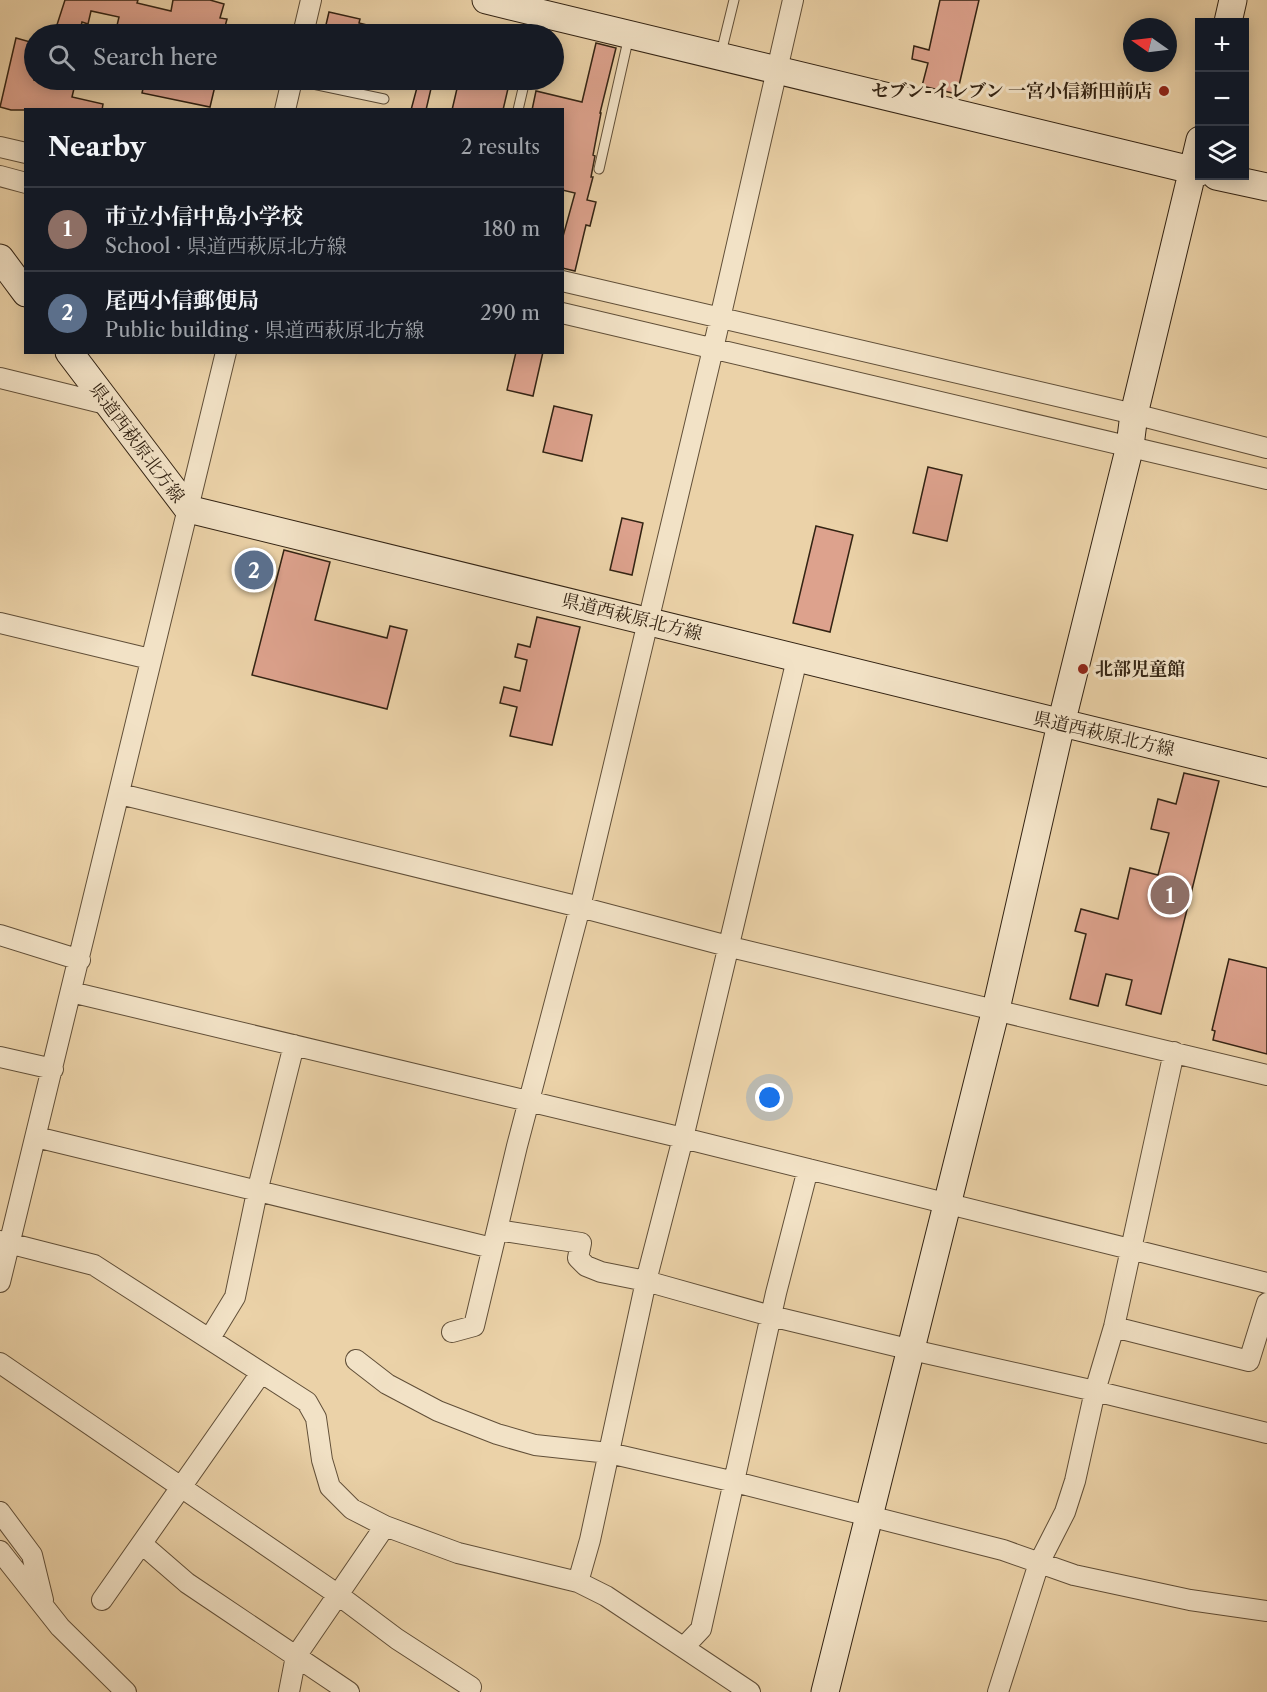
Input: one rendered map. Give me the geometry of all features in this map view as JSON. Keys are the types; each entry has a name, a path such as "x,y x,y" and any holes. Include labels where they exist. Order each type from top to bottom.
{"street":[{"path":"307,24 311,0"},
{"path":"486,0 538,24"},
{"path":"452,1332 474,1326 580,907 713,349 793,0"},
{"path":"1229,18 1233,0"},
{"path":"564,27 630,34 1195,170"},
{"path":"286,108 290,90"},
{"path":"0,147 24,153"},
{"path":"0,176 24,182"},
{"path":"825,1692 996,1009 1061,724 1130,446 1134,414 1201,180"},
{"path":"1235,180 1267,188"},
{"path":"0,258 24,290"},
{"path":"564,281 1134,414 1267,448"},
{"path":"564,313 1267,479"},
{"name":"県道西萩原北方線","path":"70,354 106,404 188,509 1267,773"},
{"path":"0,1282 4,1242 36,1137 53,1069 120,794 150,659 226,354"},
{"path":"0,378 106,404"},
{"path":"0,623 150,659"},
{"path":"578,1582 590,1540 646,1281 683,1138 797,659"},
{"path":"120,794 580,907 728,946 1267,1075"},
{"path":"0,935 80,960"},
{"path":"71,992 683,1138 1267,1283"},
{"path":"210,1338 235,1297 257,1192 294,1045"},
{"path":"998,1692 1039,1563 1065,1512 1075,1481 1095,1390 1114,1327 1174,1052"},
{"path":"0,1057 53,1069"},
{"path":"36,1137 257,1192 495,1239 581,1243 578,1258 586,1266 601,1272 646,1281 771,1316 1095,1390 1267,1433"},
{"path":"684,1647 701,1629 771,1316 808,1169"},
{"path":"4,1242 94,1265 307,1402 316,1418 322,1460 330,1487 352,1509 385,1526 458,1553 578,1582 606,1596 750,1692"},
{"path":"1114,1327 1249,1361 1267,1303"},
{"path":"356,1360 387,1384 438,1411 497,1434 535,1445 609,1453 735,1482 1003,1550 1074,1575 1190,1600 1267,1611"},
{"path":"0,1363 337,1594 397,1639 471,1687 469,1692"},
{"path":"102,1600 261,1373"},
{"path":"0,1512 32,1555 45,1609"},
{"path":"289,1692 296,1656 385,1526"},
{"path":"142,1544 187,1583 349,1692"},
{"path":"0,1551 60,1627 126,1692"}],"lane":[{"path":"720,56 734,0"},
{"path":"599,169 630,34"},
{"path":"341,90 384,99"},
{"path":"518,108 523,90"}],"building":[{"path":"65,0 138,0 137,3 171,11 173,0 210,0 224,4 220,18 227,19 226,24 117,24 119,17 91,11 88,24 82,22 82,24 57,24"},
{"path":"940,0 979,0 957,94 922,86 928,63 912,59 914,46 929,50"},
{"path":"329,12 360,19 359,23 363,24 326,24"},
{"path":"16,38 24,40 24,90 74,90 72,97 103,104 102,108 11,110 0,107"},
{"path":"596,43 616,48 600,113 593,155 595,156 591,177 593,177 587,200 596,202 590,226 586,225 575,271 564,268 564,233 575,193 564,190 564,108 532,108 536,91 582,102"},
{"path":"143,90 214,90 210,107 142,93"},
{"path":"416,90 431,90 426,108 412,108"},
{"path":"457,90 508,90 503,108 452,108"},
{"path":"516,354 543,354 533,396 507,390"},
{"path":"554,406 592,415 582,461 543,452"},
{"path":"928,467 962,475 947,541 913,533"},
{"path":"622,518 643,523 632,575 610,570"},
{"path":"816,526 853,535 830,632 793,623"},
{"path":"284,550 330,562 315,620 387,638 390,626 407,630 387,709 252,675"},
{"path":"537,617 580,627 552,745 510,736 517,707 500,703 504,687 520,691 527,660 515,657 518,644 530,647"},
{"path":"1184,773 1219,781 1161,1014 1126,1005 1132,980 1106,974 1098,1006 1070,999 1086,934 1075,931 1081,909 1118,919 1130,868 1158,875 1169,833 1151,829 1158,799 1176,804"},
{"path":"1229,959 1267,968 1267,1054 1213,1040 1215,1031 1212,1030"}],"place":[{"name":"セブン-イレブン 一宮小信新田前店","path":"1164,91"},
{"name":"尾西小信郵便局","path":"254,570"},
{"name":"北部児童館","path":"1083,669"},
{"name":"市立小信中島小学校","path":"1170,895"}]}
